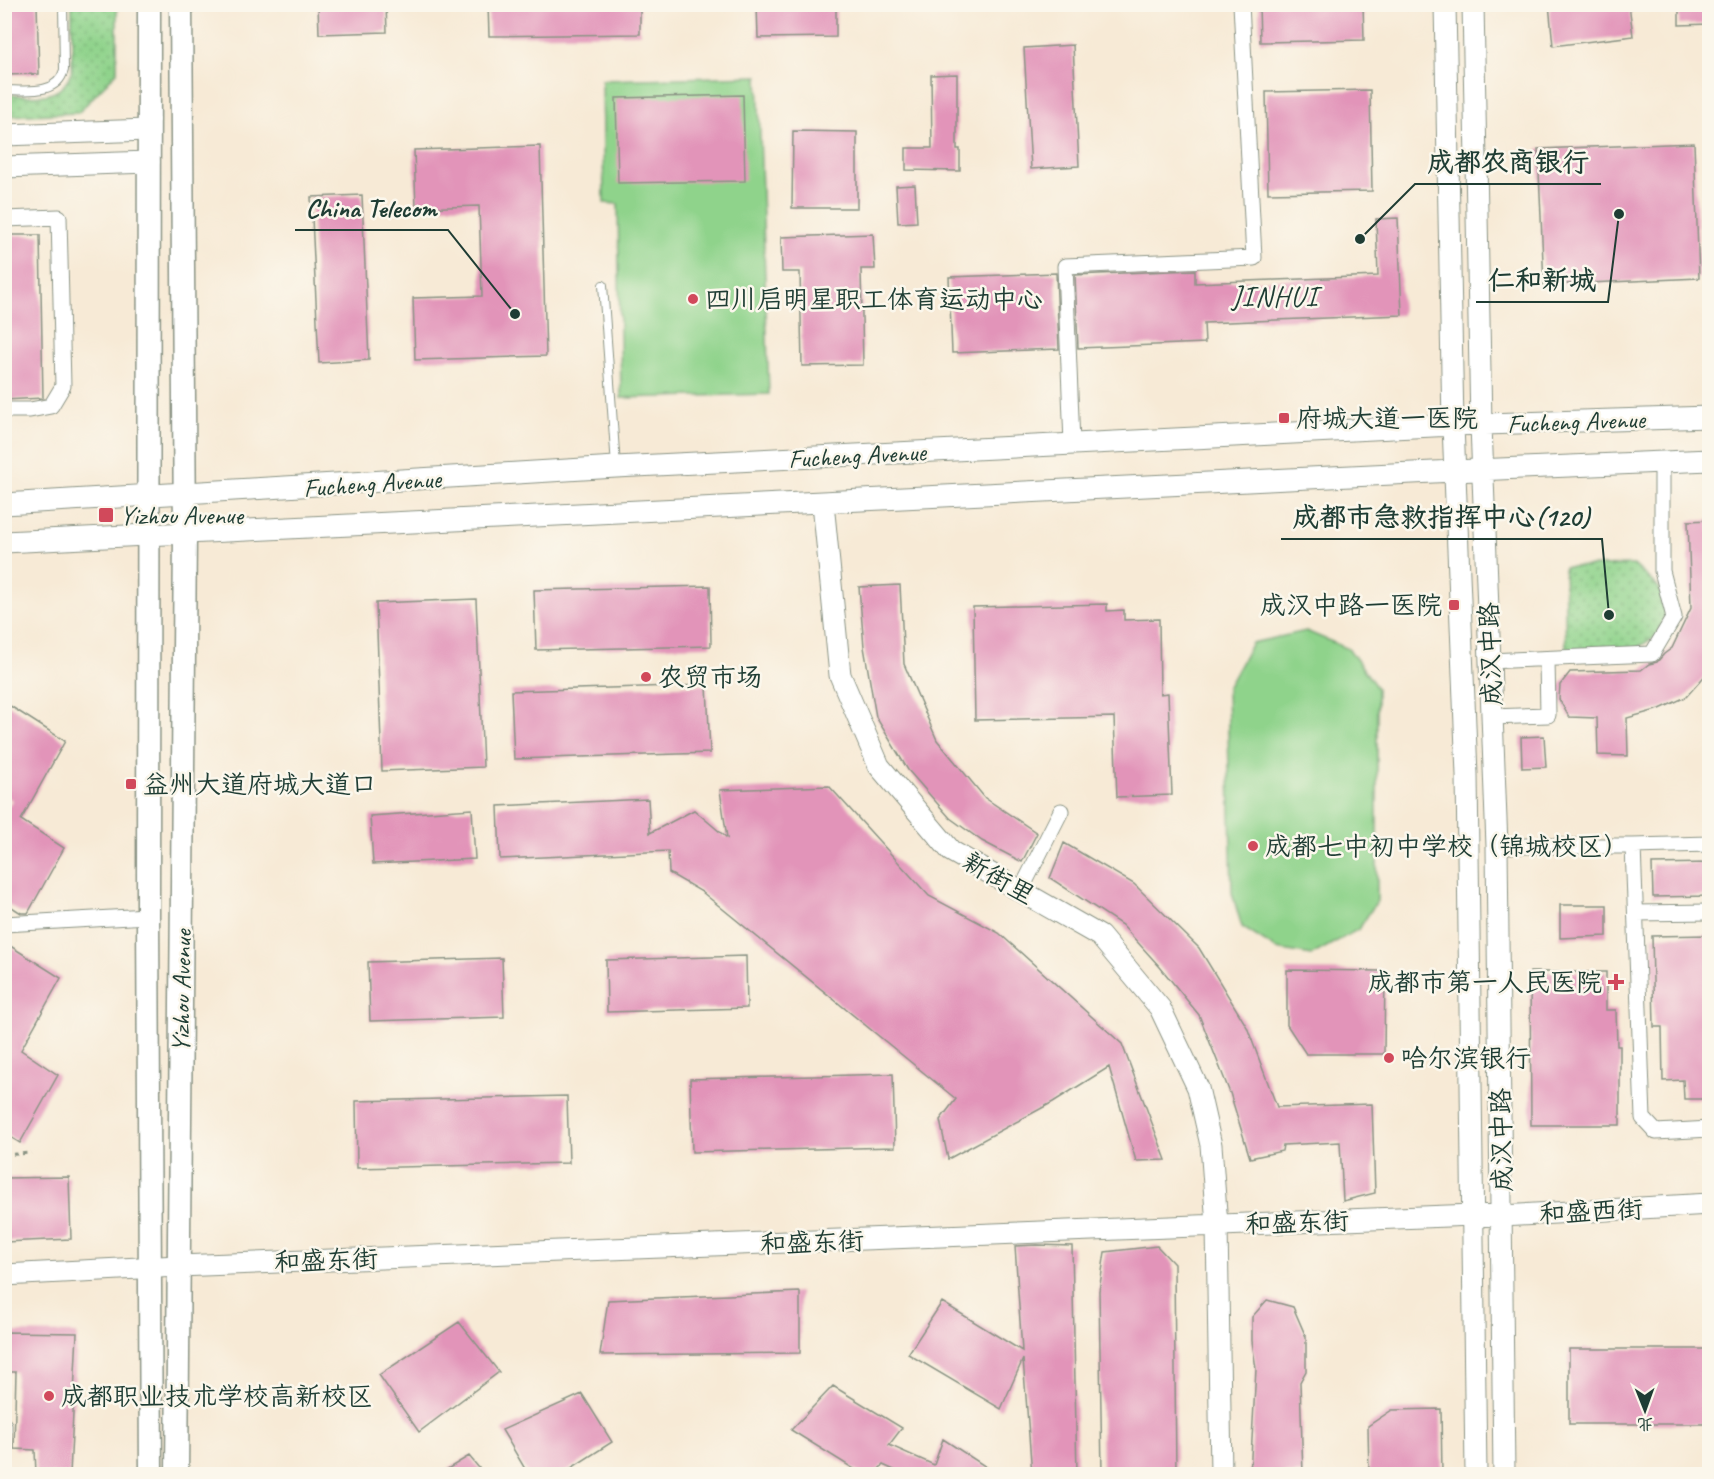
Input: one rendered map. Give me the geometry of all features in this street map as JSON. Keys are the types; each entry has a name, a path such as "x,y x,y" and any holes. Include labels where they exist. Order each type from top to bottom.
{"main road":[{"name":"Yizhou Avenue","path":"149,4 148,916 151,1474"},
{"name":"Yizhou Avenue","path":"177,1474 185,534 181,4"},
{"name":"成汉中路","path":"1445,4 1454,471 1467,775 1476,1474"},
{"name":"成汉中路","path":"1473,4 1481,425 1497,846 1504,1474"},
{"path":"4,135 148,130"},
{"path":"4,166 149,162"},
{"name":"Fucheng Avenue","path":"4,504 616,467 1453,425 1710,417"},
{"name":"Fucheng Avenue","path":"4,542 1710,460"},
{"name":"新街里","path":"823,503 840,675 879,766 951,851 1100,936 1160,1008 1198,1088 1211,1145 1217,1226 1221,1474"},
{"name":"和盛西街","path":"1473,1215 1502,1216 1710,1204"},
{"name":"和盛东街","path":"4,1275 178,1266 1473,1215"}],"street":[{"path":"1072,444 1065,266 1254,258 1241,4"},
{"path":"4,219 59,218 63,386 51,406 30,410 4,410"},
{"path":"1489,661 1652,654 1674,617 1662,571 1662,462"},
{"path":"1492,717 1548,715 1547,659"},
{"path":"1021,890 1061,811"},
{"path":"1497,846 1710,844"},
{"path":"1633,846 1643,1118 1656,1132 1710,1129"},
{"path":"1636,913 1710,912"},
{"path":"4,924 148,916"},
{"path":"4,1425 4,1463"}],"lane":[{"path":"4,90 48,88 62,76 64,70 63,4"},
{"path":"603,285 616,467"}],"path":[{"path":"4,1155 31,1153"}],"green space":[{"path":"72,5 117,5 117,72 78,113 5,116 5,95 45,95 61,88 67,81 72,70"},
{"name":"四川启明星职工体育运动中心","path":"758,76 769,394 621,398 618,204 604,203 602,80"},
{"path":"1634,565 1660,589 1665,615 1657,636 1635,649 1566,651 1564,567"},
{"path":"1306,631 1349,649 1377,688 1377,901 1359,929 1312,955 1276,949 1242,927 1232,893 1227,688 1252,643"}],"building":[{"path":"4,4 37,4 39,74 4,75"},
{"path":"318,4 386,4 387,32 319,34"},
{"path":"488,4 640,4 640,34 489,36"},
{"path":"757,4 836,4 836,37 758,38"},
{"path":"1259,4 1363,4 1364,40 1260,42"},
{"path":"1549,4 1629,4 1633,36 1553,46"},
{"path":"1679,4 1710,4 1710,24 1679,25"},
{"path":"1073,45 1079,166 1031,169 1024,48"},
{"path":"957,74 957,149 960,149 960,171 906,170 906,148 932,148 931,75"},
{"path":"1370,90 1372,191 1268,193 1266,92"},
{"path":"743,95 745,181 618,183 616,98"},
{"path":"793,131 857,132 857,208 792,208"},
{"path":"1694,143 1699,278 1544,285 1538,149"},
{"path":"540,146 546,356 415,360 413,298 482,296 479,206 416,208 414,150"},
{"path":"915,185 917,222 898,223 896,186"},
{"path":"362,195 369,360 319,363 311,197"},
{"path":"1398,218 1402,315 1204,323 1205,343 1078,348 1075,275 1195,270 1195,283 1378,276 1376,219"},
{"path":"873,234 875,269 861,269 863,365 802,366 800,272 782,272 781,237"},
{"path":"4,235 40,235 43,398 4,400"},
{"path":"1056,273 1059,349 952,353 949,277"},
{"path":"1710,520 1710,670 1686,697 1660,709 1627,718 1628,756 1598,755 1597,718 1569,717 1559,699 1560,685 1570,672 1641,670 1657,662 1672,648 1691,608 1688,521"},
{"path":"900,585 904,664 937,740 985,798 1037,833 1022,862 982,841 950,818 908,770 876,717 864,647 859,587"},
{"path":"710,586 711,646 536,650 534,590"},
{"path":"476,599 483,767 382,771 376,603"},
{"path":"1107,604 1107,611 1124,610 1124,620 1159,619 1160,694 1168,693 1172,795 1117,797 1114,717 975,720 973,607"},
{"path":"707,685 710,753 514,759 511,691"},
{"path":"4,702 65,741 21,820 64,848 28,913 21,913 4,902 4,813 12,800 4,795"},
{"path":"1544,736 1546,767 1522,768 1521,737"},
{"path":"829,786 929,896 999,933 1122,1044 1166,1160 1136,1161 1109,1067 1053,1102 948,1159 940,1120 956,1099 702,892 669,873 668,851 500,859 498,806 648,799 650,833 694,810 727,838 720,790"},
{"path":"472,809 475,859 373,864 370,816"},
{"path":"1064,843 1134,884 1199,948 1247,1027 1277,1107 1372,1104 1375,1193 1343,1201 1340,1142 1283,1145 1282,1151 1250,1158 1230,1093 1199,1015 1122,925 1050,878"},
{"path":"1710,863 1710,896 1653,897 1652,864"},
{"path":"1560,905 1607,905 1607,936 1560,938"},
{"path":"1710,935 1710,1099 1684,1099 1683,1080 1663,1081 1662,1027 1654,1027 1652,936"},
{"path":"4,942 61,978 21,1050 58,1075 20,1143 4,1133"},
{"path":"746,956 747,1008 607,1012 606,960"},
{"path":"502,958 504,1017 370,1021 368,962"},
{"path":"1287,970 1385,971 1384,1054 1306,1054 1287,1025"},
{"path":"1530,972 1606,972 1606,1010 1616,1010 1617,1046 1620,1046 1620,1125 1531,1125"},
{"path":"893,1074 895,1147 692,1152 690,1079"},
{"path":"567,1096 569,1163 357,1168 356,1101"},
{"path":"69,1177 71,1239 4,1242 4,1178"},
{"path":"1015,1246 1072,1246 1077,1474 1032,1474 1023,1359 1001,1409 908,1354 942,1302 1022,1351"},
{"path":"1157,1246 1174,1264 1176,1474 1102,1474 1099,1291 1105,1252"},
{"path":"800,1292 800,1353 600,1355 608,1300"},
{"path":"1267,1300 1293,1307 1306,1337 1306,1371 1300,1382 1303,1474 1250,1474 1256,1369 1252,1341 1252,1317"},
{"path":"459,1322 499,1372 419,1432 379,1375"},
{"path":"4,1332 77,1333 70,1474 36,1474 35,1450 14,1449 16,1372 4,1372"},
{"path":"1569,1349 1710,1349 1710,1424 1569,1424"},
{"path":"833,1386 902,1428 889,1445 934,1465 943,1439 997,1474 903,1474 883,1465 874,1474 862,1474 791,1430"},
{"path":"582,1394 612,1442 562,1474 528,1474 502,1430"},
{"path":"1441,1409 1442,1474 1369,1474 1368,1426 1392,1410"},
{"path":"469,1456 484,1474 439,1474"}],"place":[{"name":"仁和新城","path":"1619,214"},
{"name":"成都农商银行","path":"1360,239"},
{"name":"四川启明星职工体育运动中心","path":"693,299"},
{"name":"China Telecom","path":"515,314"},
{"name":"府城大道一医院","path":"1284,418"},
{"name":"Yizhou Avenue","path":"106,515"},
{"name":"成汉中路一医院","path":"1454,605"},
{"name":"成都市急救指挥中心(120)","path":"1609,615"},
{"name":"农贸市场","path":"646,677"},
{"name":"益州大道府城大道口","path":"131,784"},
{"name":"成都七中初中学校（锦城校区）","path":"1253,846"},
{"name":"成都市第一人民医院","path":"1616,982"},
{"name":"哈尔滨银行","path":"1389,1058"},
{"name":"成都职业技术学校高新校区","path":"49,1396"}],"district":[{"name":"JINHUI","path":"1275,296"}]}
